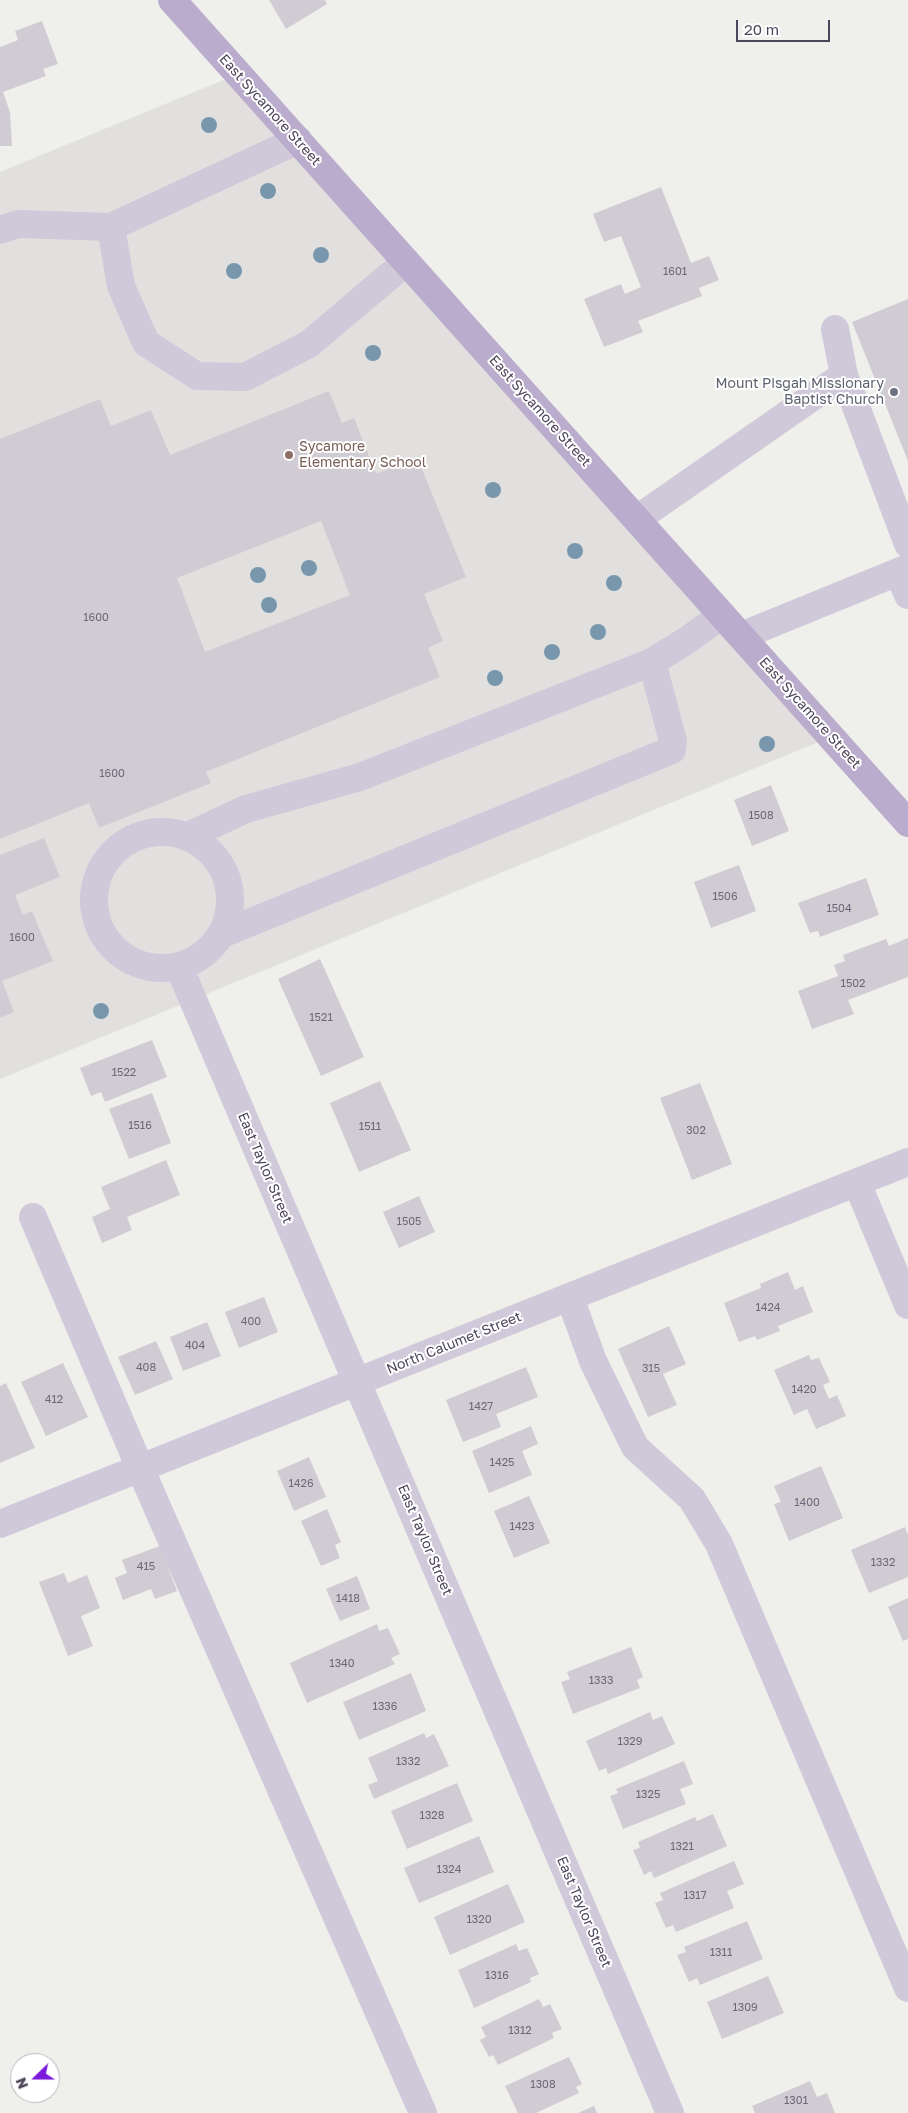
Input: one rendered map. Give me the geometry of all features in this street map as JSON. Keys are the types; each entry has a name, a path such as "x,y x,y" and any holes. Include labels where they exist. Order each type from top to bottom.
{"main road":[{"name":"East Sycamore Street","path":"172,0 908,823"}],"street":[{"path":"0,230 18,224 111,227 298,140"},
{"path":"111,227 122,286 146,343 198,376 245,377 309,344 406,262"},
{"path":"835,329 844,375 908,544"},
{"path":"637,519 844,375"},
{"path":"741,636 905,578"},
{"path":"188,836 246,809 360,776 652,662 686,641 722,615"},
{"path":"222,934 672,750 674,741 652,662"},
{"path":"165,831 188,836 208,849 223,867 230,889 230,912 222,934 211,949 196,960 179,967 156,969 133,962 113,949 100,930 93,907 95,883 104,862 121,844 142,834 165,831"},
{"name":"East Taylor Street","path":"179,967 670,2113"},
{"name":"North Calumet Street","path":"0,1524 908,1162"},
{"path":"857,1183 908,1305"},
{"path":"33,1217 140,1468 423,2113"},
{"path":"570,1298 593,1361 635,1447 692,1499 719,1544 908,1988"}],"shaded area":[{"name":"Sycamore Elementary School","path":"238,74 831,737 0,1079 0,172"}],"building":[{"path":"269,0 325,0 327,4 286,29"},
{"path":"42,21 58,64 43,69 46,76 3,92 10,112 12,146 0,146 0,47 18,40 15,31"},
{"path":"661,187 691,263 709,256 719,280 699,288 702,296 638,321 643,332 604,347 584,299 621,284 625,294 641,287 621,236 604,242 593,214"},
{"name":"Mount Pisgah Missionary Baptist Church","path":"908,299 908,461 852,322"},
{"path":"329,391 342,423 354,418 376,474 417,457 466,577 424,594 443,641 428,648 440,677 206,772 211,783 99,828 89,803 0,839 0,439 100,399 111,426 151,410 170,455","holes":["321,521 350,595 205,652 177,578"]},
{"path":"771,785 789,831 752,846 734,800"},
{"path":"44,838 60,877 15,895 23,915 32,911 53,961 2,981 14,1012 0,1018 0,855"},
{"path":"739,865 756,911 711,928 694,882"},
{"path":"866,878 879,915 820,937 818,931 810,933 798,903"},
{"path":"908,938 908,977 848,1000 854,1014 812,1029 798,991 838,976 834,965 845,961 843,955 886,939 889,946"},
{"path":"320,959 364,1057 321,1076 278,979"},
{"path":"152,1040 167,1077 105,1102 101,1092 91,1096 80,1068"},
{"path":"380,1081 411,1150 359,1172 330,1103"},
{"path":"700,1083 732,1164 692,1180 660,1098"},
{"path":"152,1093 171,1143 129,1159 109,1109"},
{"path":"166,1160 180,1195 127,1217 132,1230 102,1243 92,1217 110,1209 101,1187"},
{"path":"419,1196 435,1232 399,1248 383,1212"},
{"path":"788,1272 795,1290 803,1286 813,1312 778,1326 780,1331 757,1340 755,1336 739,1342 724,1303 761,1288 760,1284"},
{"path":"264,1297 278,1332 239,1348 225,1312"},
{"path":"207,1322 221,1356 183,1371 170,1337"},
{"path":"669,1326 686,1364 663,1374 677,1405 648,1417 618,1349"},
{"path":"156,1341 173,1379 135,1395 118,1357"},
{"path":"809,1355 811,1360 819,1358 830,1382 823,1385 829,1399 837,1395 846,1416 816,1429 807,1409 794,1415 774,1370"},
{"path":"63,1363 88,1417 46,1436 21,1382"},
{"path":"526,1367 538,1397 496,1414 501,1427 463,1442 446,1400"},
{"path":"6,1383 35,1448 0,1463 0,1386"},
{"path":"531,1426 538,1444 522,1451 532,1475 489,1493 472,1451"},
{"path":"309,1457 326,1497 294,1511 277,1471"},
{"path":"821,1466 843,1518 789,1541 774,1504 781,1502 774,1486"},
{"path":"529,1496 550,1543 514,1558 494,1511"},
{"path":"327,1509 341,1542 335,1545 340,1558 321,1566 301,1521"},
{"path":"905,1527 908,1535 908,1577 869,1593 851,1550"},
{"path":"160,1546 177,1591 155,1599 151,1589 123,1600 115,1578 127,1573 122,1560"},
{"path":"64,1573 68,1583 87,1575 100,1608 81,1616 93,1646 68,1656 39,1582"},
{"path":"357,1576 370,1609 340,1621 326,1589"},
{"path":"908,1598 908,1639 903,1641 888,1607"},
{"path":"377,1624 379,1631 388,1628 400,1654 391,1658 395,1664 307,1703 290,1663"},
{"path":"631,1647 643,1677 637,1680 640,1688 573,1714 561,1682 570,1679 567,1672"},
{"path":"411,1673 426,1711 359,1740 343,1702"},
{"path":"650,1712 653,1720 662,1716 675,1744 608,1774 606,1768 599,1771 586,1741"},
{"path":"424,1733 426,1738 434,1734 449,1766 374,1799 368,1785 378,1781 368,1758"},
{"path":"684,1761 693,1784 680,1789 686,1804 623,1829 610,1796 618,1793 616,1789"},
{"path":"457,1783 473,1821 407,1849 391,1811"},
{"path":"713,1814 727,1846 654,1878 651,1871 644,1875 633,1850 640,1848 638,1842 695,1817 697,1821"},
{"path":"479,1836 494,1872 419,1903 404,1868"},
{"path":"734,1861 744,1884 727,1891 734,1908 676,1932 673,1925 666,1928 655,1903 663,1900 660,1893"},
{"path":"508,1884 525,1922 450,1955 434,1917"},
{"path":"747,1921 763,1959 700,1985 697,1978 689,1982 677,1955 686,1952 684,1947"},
{"path":"516,1944 519,1951 527,1948 539,1974 530,1978 531,1982 474,2008 458,1970"},
{"path":"768,1976 784,2013 722,2039 707,2002"},
{"path":"539,1999 543,2007 550,2004 562,2029 552,2033 554,2038 498,2065 493,2055 489,2057 480,2040 486,2037 481,2027"},
{"path":"569,2057 582,2084 576,2087 579,2093 536,2113 518,2113 505,2086"},
{"path":"810,2081 817,2097 827,2093 835,2113 755,2113 752,2106"},
{"path":"594,2106 597,2113 578,2113"}],"place":[{"name":"Mount Pisgah Missionary Baptist Church","path":"894,392"},
{"name":"Sycamore Elementary School","path":"289,455"}]}
